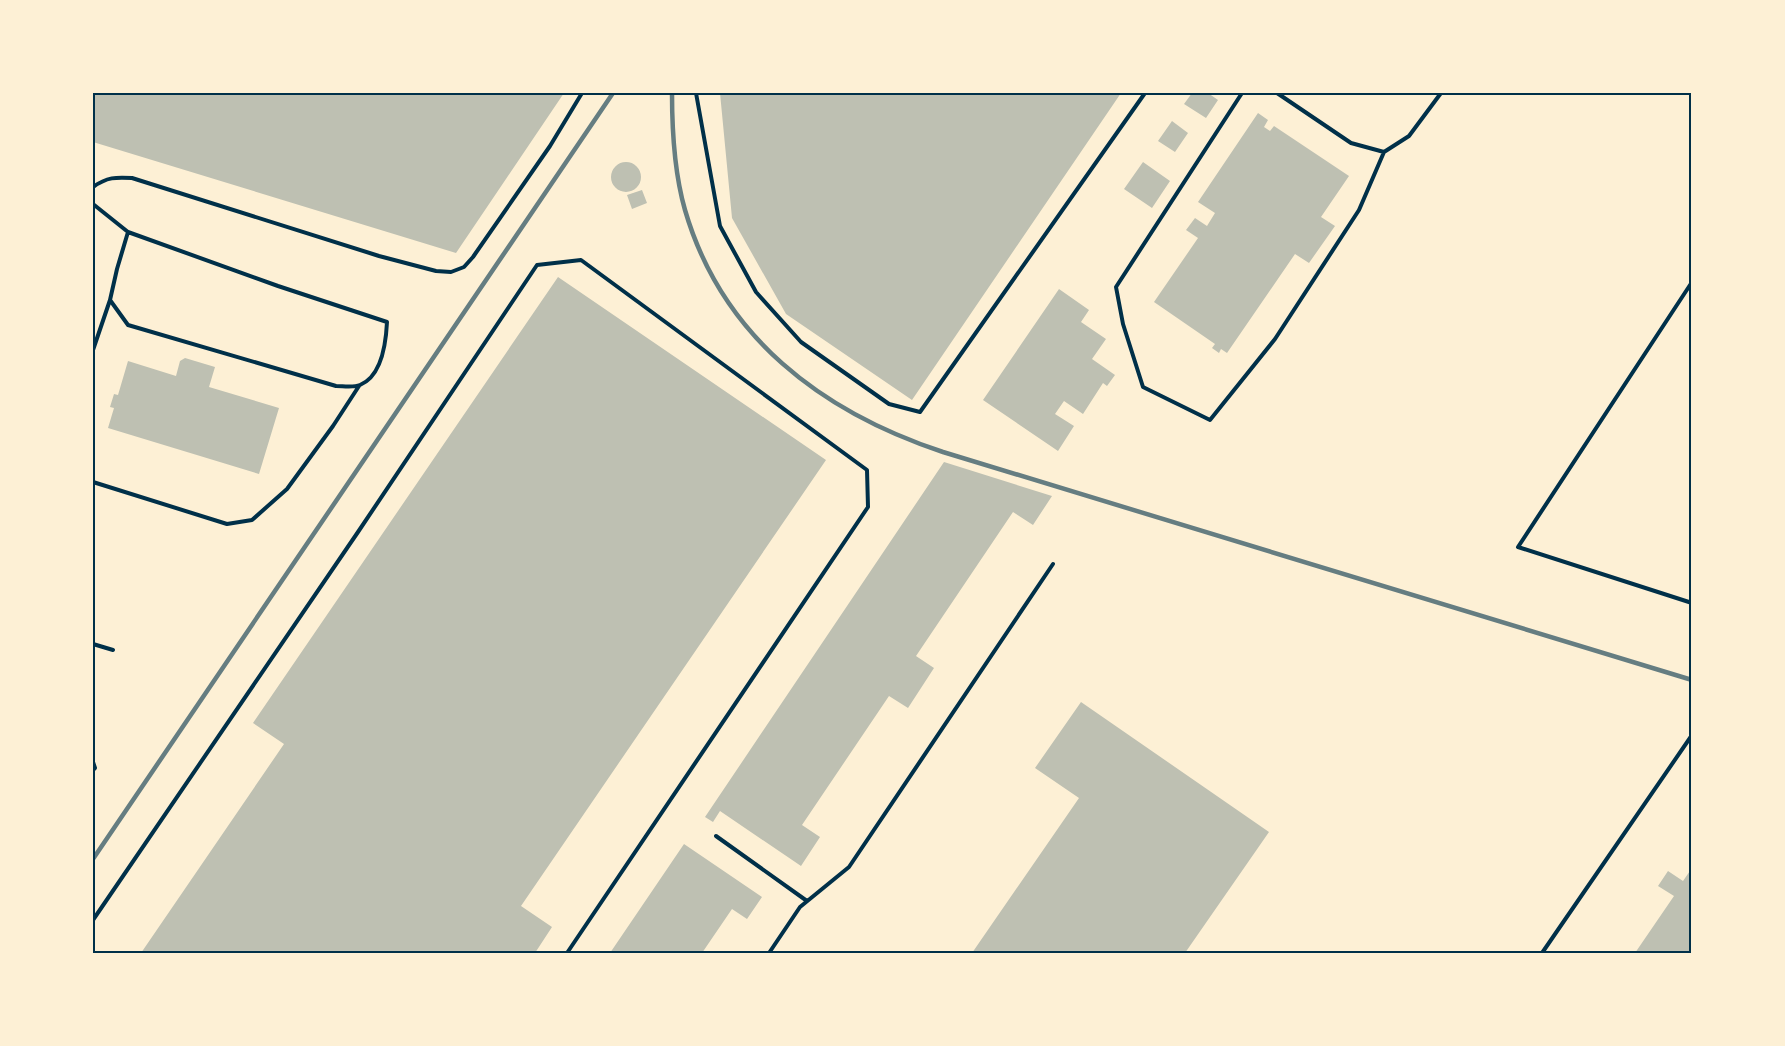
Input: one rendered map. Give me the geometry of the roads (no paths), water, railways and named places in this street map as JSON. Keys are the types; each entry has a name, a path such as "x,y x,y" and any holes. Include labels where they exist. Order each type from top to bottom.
{"lane":[{"path":"93,187 113,176 132,178 379,256 436,271 451,272 464,267 473,257 550,146 582,93"},
{"path":"696,93 720,226 756,292 801,342 888,404 920,412 1145,93"},
{"path":"1242,93 1116,286 1123,324 1143,387 1210,420 1275,339 1359,210 1384,152 1409,136 1441,93"},
{"path":"1277,93 1350,143 1384,152"},
{"path":"93,204 128,232 387,322 386,339 375,374 359,386 288,489 252,520 227,524 93,482"},
{"path":"93,350 110,300 128,232"},
{"path":"93,920 537,265 581,260 867,470 868,507 567,953"},
{"path":"1692,282 1518,547 1692,603"},
{"path":"110,300 129,325 336,387 359,386"},
{"path":"769,953 800,907 849,867 1053,564"},
{"path":"93,644 113,650"},
{"path":"1542,953 1692,735"},
{"path":"93,762 95,768 93,770"},
{"path":"716,836 807,901"}],"railway":[{"path":"93,859 613,93"},
{"path":"672,93 674,152 681,196 702,255 724,296 751,332 783,364 818,391 857,415 943,452 1692,680"}]}
